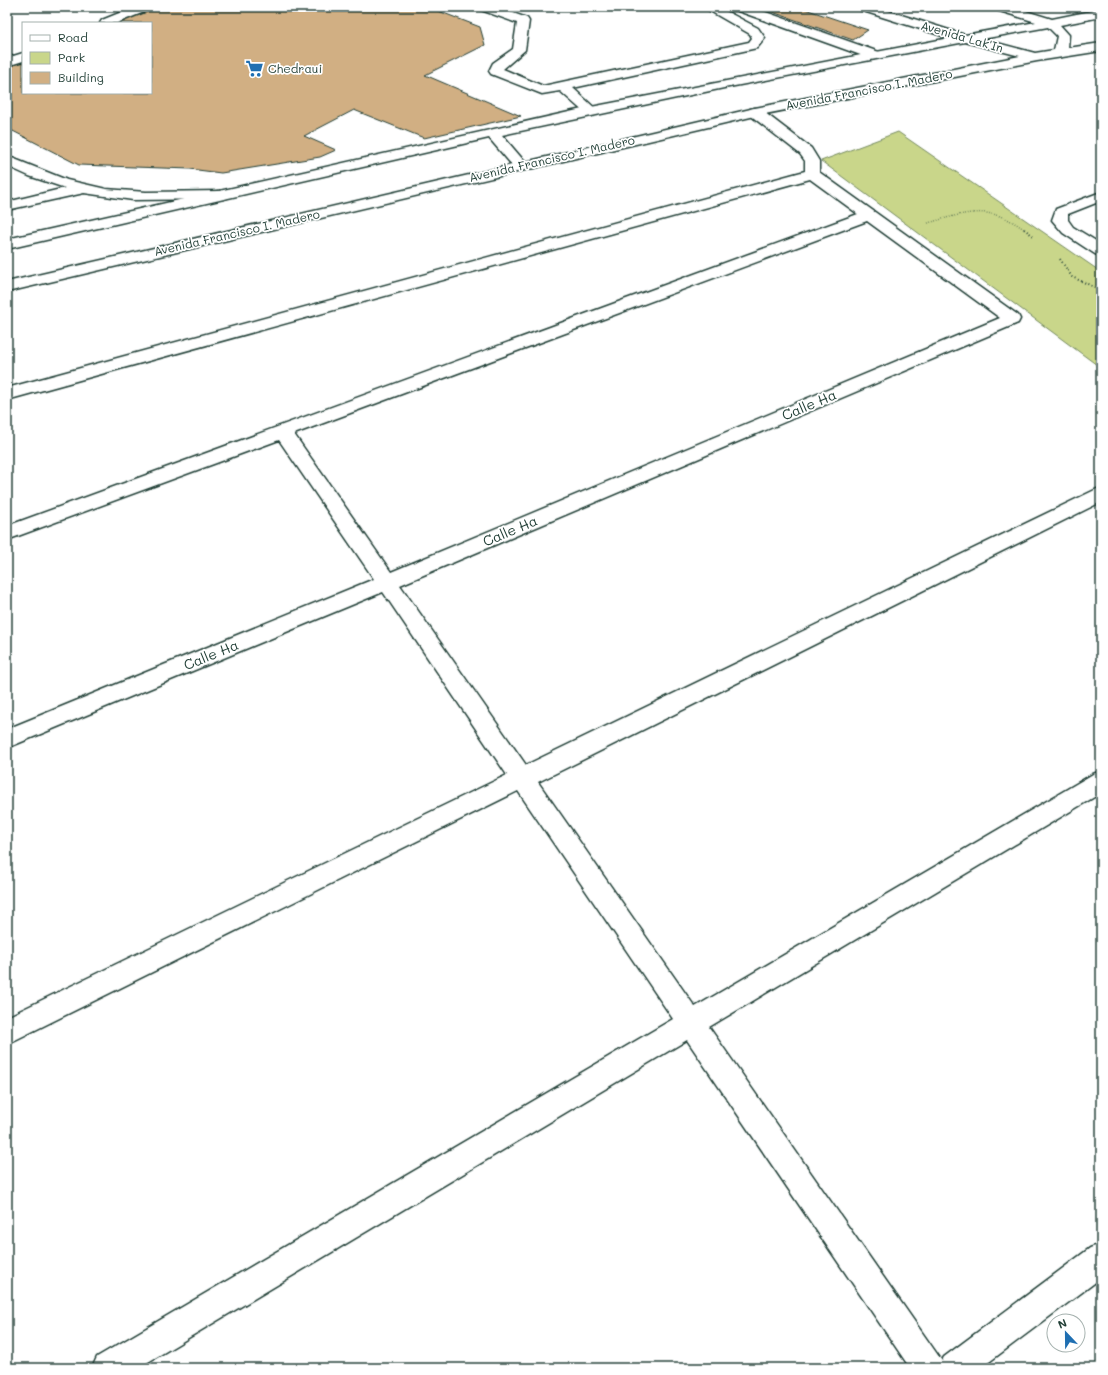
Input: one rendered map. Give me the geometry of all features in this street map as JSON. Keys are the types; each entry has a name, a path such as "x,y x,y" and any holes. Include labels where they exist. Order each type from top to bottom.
{"street":[{"path":"108,22 145,7"},
{"path":"485,7 523,21 519,50 498,66 496,71 542,90 753,45 759,38 754,31 709,7"},
{"path":"744,7 742,8 874,55"},
{"name":"Avenida Lak'In","path":"864,7 962,38 1037,57"},
{"path":"1000,7 1050,22 1063,35 1063,44 1060,53"},
{"path":"7,244 592,111 962,38 1101,13"},
{"name":"Avenida Francisco I. Madero","path":"7,287 755,112 1037,57 1101,47"},
{"path":"7,62 22,57"},
{"path":"563,86 592,111"},
{"path":"755,112 806,151 812,161 812,174"},
{"path":"492,134 522,167"},
{"path":"7,160 25,169 84,188 120,195 167,196 222,194"},
{"path":"812,174 870,215"},
{"path":"7,394 812,174"},
{"path":"7,206 84,188"},
{"path":"1101,196 1061,212 1060,220 1068,230 1101,251"},
{"path":"7,534 870,215"},
{"name":"Calle Ha","path":"7,739 387,582 1012,319 870,215"},
{"path":"284,432 930,1368"},
{"path":"7,1031 1101,494"},
{"path":"108,1368 1101,781"},
{"path":"955,1368 1101,1259"}],"path":[{"path":"926,223 956,215 994,212 1023,228 1040,241"},
{"path":"1057,254 1072,277 1101,290"}],"green space":[{"path":"898,132 1101,272 1101,368 821,161"}],"building":[{"path":"150,7 428,7 480,27 485,45 425,75 521,116 424,138 354,110 304,136 336,150 320,157 221,173 190,169 79,165 7,128 7,67 22,60 22,94 152,94 152,22 114,22"},
{"path":"758,7 799,7 868,30 853,40"}],"place":[{"name":"Chedraui","path":"255,69"}]}
